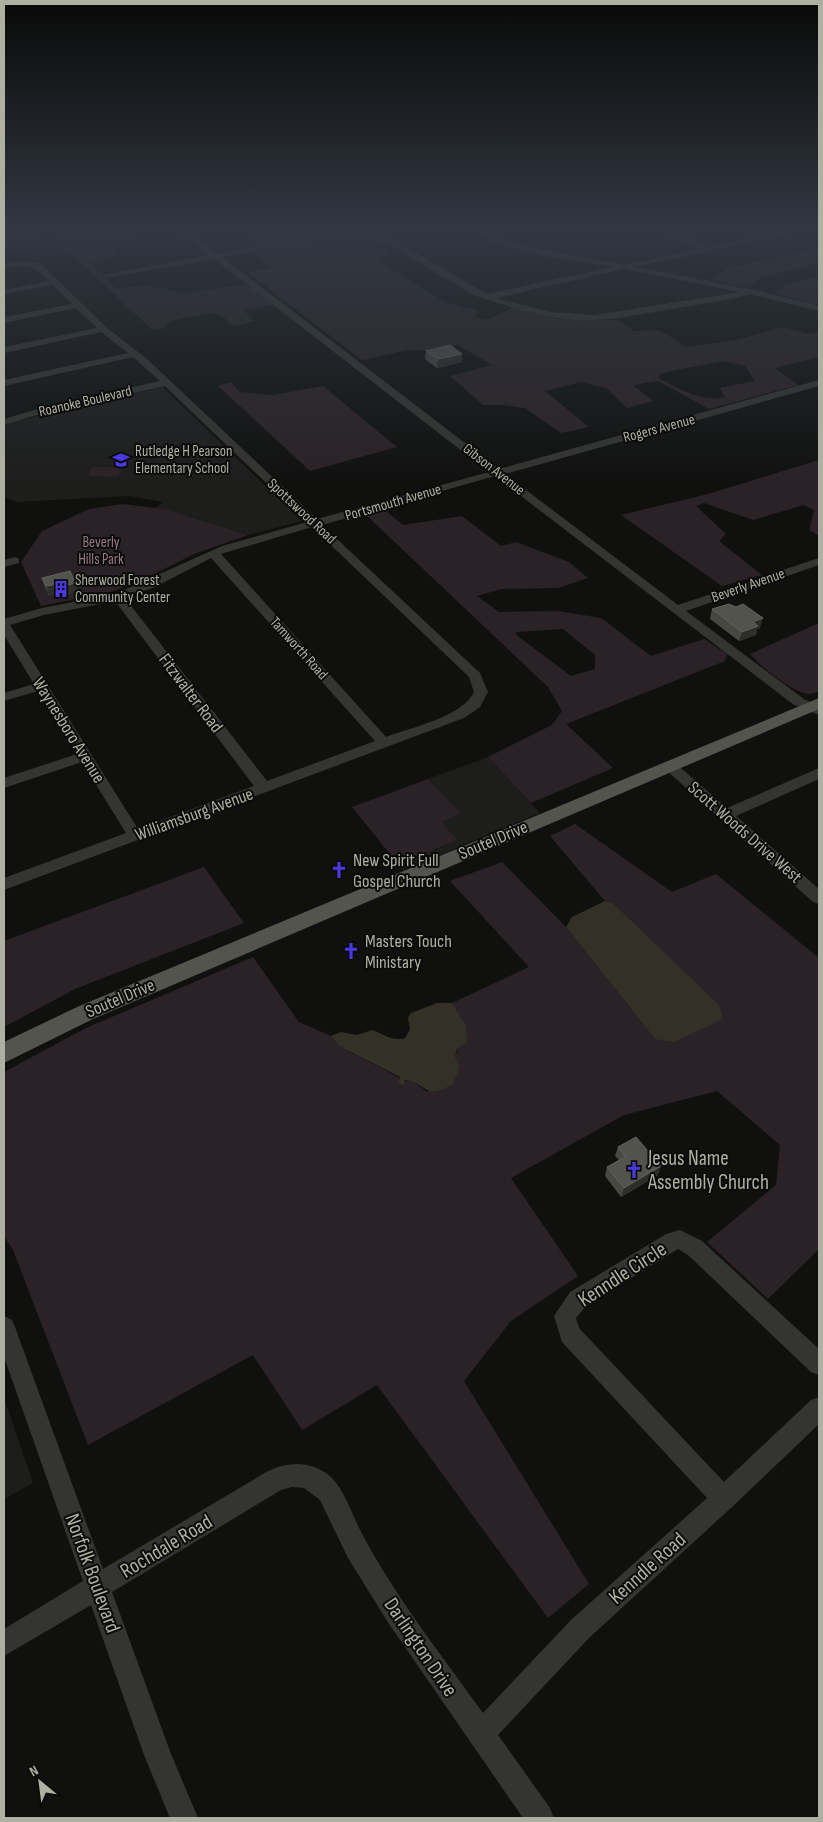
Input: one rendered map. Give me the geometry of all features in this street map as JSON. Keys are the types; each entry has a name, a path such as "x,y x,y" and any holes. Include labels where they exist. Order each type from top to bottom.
{"main road":[{"name":"Soutel Drive","path":"4,1053 85,1012 670,766 816,707"}],"street":[{"path":"4,320 38,313"},
{"name":"Spottswood Road","path":"86,313 166,382 475,676 480,684 481,692 479,699 469,710 384,743"},
{"name":"Gibson Avenue","path":"291,313 799,702 816,707"},
{"path":"550,313 571,317 594,318 625,313"},
{"path":"4,350 103,329"},
{"path":"4,382 135,354"},
{"name":"Roanoke Boulevard","path":"4,422 48,409 166,382"},
{"name":"Rogers Avenue","path":"499,472 819,383"},
{"name":"Portsmouth Avenue","path":"4,624 42,612 118,598 213,553 499,472"},
{"name":"Tamworth Road","path":"213,553 384,743"},
{"name":"Beverly Avenue","path":"677,610 819,561"},
{"name":"Fitzwalter Road","path":"118,598 264,788"},
{"name":"Waynesboro Avenue","path":"4,624 135,836"},
{"path":"4,697 41,686"},
{"name":"Williamsburg Avenue","path":"4,884 384,743"},
{"path":"4,783 85,756"},
{"name":"Scott Woods Drive West","path":"670,766 817,892"},
{"path":"726,815 819,773"},
{"name":"Kenndle Circle","path":"724,1499 570,1334 565,1316 570,1307 586,1294 673,1241 680,1239 695,1248 819,1364"},
{"name":"Norfolk Boulevard","path":"4,1327 158,1756 184,1818"},
{"name":"Kenndle Road","path":"481,1734 580,1630 724,1499 819,1408"},
{"name":"Rochdale Road","path":"4,1643 276,1479 292,1475 305,1476"},
{"name":"Darlington Drive","path":"305,1476 318,1482 328,1492 357,1549 398,1615 540,1818"}],"shaded area":[{"name":"Rutledge H Pearson Elementary School","path":"162,387 302,521 248,535 156,508 163,502 130,496 16,502 4,497 4,424"},
{"path":"488,757 540,813 403,870 398,864 456,840 441,822 461,813 428,779"},
{"path":"605,901 614,904 719,1005 723,1019 674,1042 655,1039 566,927 572,917"},
{"path":"437,1003 452,1003 466,1025 467,1042 457,1049 455,1057 460,1066 453,1084 443,1089 431,1091 405,1080 404,1085 398,1083 400,1077 339,1046 331,1036 341,1032 357,1035 372,1030 396,1039 405,1038 410,1029 408,1018 411,1013"},
{"path":"4,1398 33,1483 4,1499"}],"green space":[{"path":"134,313 210,313 170,321 164,328 152,330"},
{"path":"210,313 246,313 255,321 233,326 222,316"},
{"path":"300,313 477,313 475,318 489,319 501,313 533,313 559,319 618,320 634,331 660,330 686,347 736,340 783,327 809,334 819,332 819,341 817,342 819,344 819,357 775,368 798,385 709,409 658,381 633,385 653,401 627,408 607,388 581,382 545,391 589,427 561,433 525,408 483,405 450,376 492,365 458,345 429,351 409,350 362,360","holes":["723,361 745,366 755,381 720,388 725,397 708,398 691,394 658,378 661,373"]},
{"path":"231,382 240,392 273,395 323,386 397,447 310,471 218,386"},
{"path":"819,460 819,536 809,530 814,510 804,505 753,520 704,503 696,506 726,534 719,541 762,575 722,586 621,515 708,494"},
{"path":"92,467 122,467 118,477 88,476"},
{"name":"Beverly Hills Park","path":"123,504 164,509 248,535 194,554 142,580 111,592 41,606 21,562 42,531 89,509"},
{"path":"385,510 403,525 462,516 501,546 516,542 569,562 588,578 558,588 502,589 477,596 499,612 558,611 601,618 651,656 704,639 727,654 725,661 566,724 613,768 531,803 488,757 552,725 562,711 548,687 366,515","holes":["563,629 595,655 595,669 571,676 515,634 517,632"]},
{"path":"819,623 819,691 808,694 794,689 768,671 750,654"},
{"path":"428,779 461,813 442,822 457,840 398,864 352,807"},
{"path":"575,824 672,892 716,874 819,958 819,1249 768,1299 707,1242 776,1185 780,1145 717,1091 624,1115 511,1178 578,1276 511,1321 464,1381 589,1584 548,1618 377,1385 302,1430 253,1355 88,1445 13,1250 4,1236 4,1072 86,1028 253,957 299,1022 331,1036 339,1046 400,1078 398,1083 410,1081 427,1092 455,1057 466,1025 452,1003 529,967 450,881 502,862 566,927 655,1039 723,1019 718,1005 614,904 605,901 550,836"},
{"path":"204,867 244,923 75,989 4,1027 4,941"}],"building":[{"path":"450,345 462,354 438,359 426,351"},
{"path":"70,571 76,583 59,587 58,584 46,586 42,578"},
{"path":"729,604 736,607 743,604 763,618 753,622 758,626 742,632 712,609"},
{"name":"Jesus Name Assembly Church","path":"636,1137 661,1166 624,1188 607,1167 625,1157 618,1147"}],"place":[{"name":"Rutledge H Pearson Elementary School","path":"121,460"},
{"name":"Sherwood Forest Community Center","path":"61,589"},
{"name":"New Spirit Full Gospel Church","path":"339,870"},
{"name":"Masters Touch Ministary","path":"351,951"},
{"name":"Jesus Name Assembly Church","path":"634,1170"}]}
